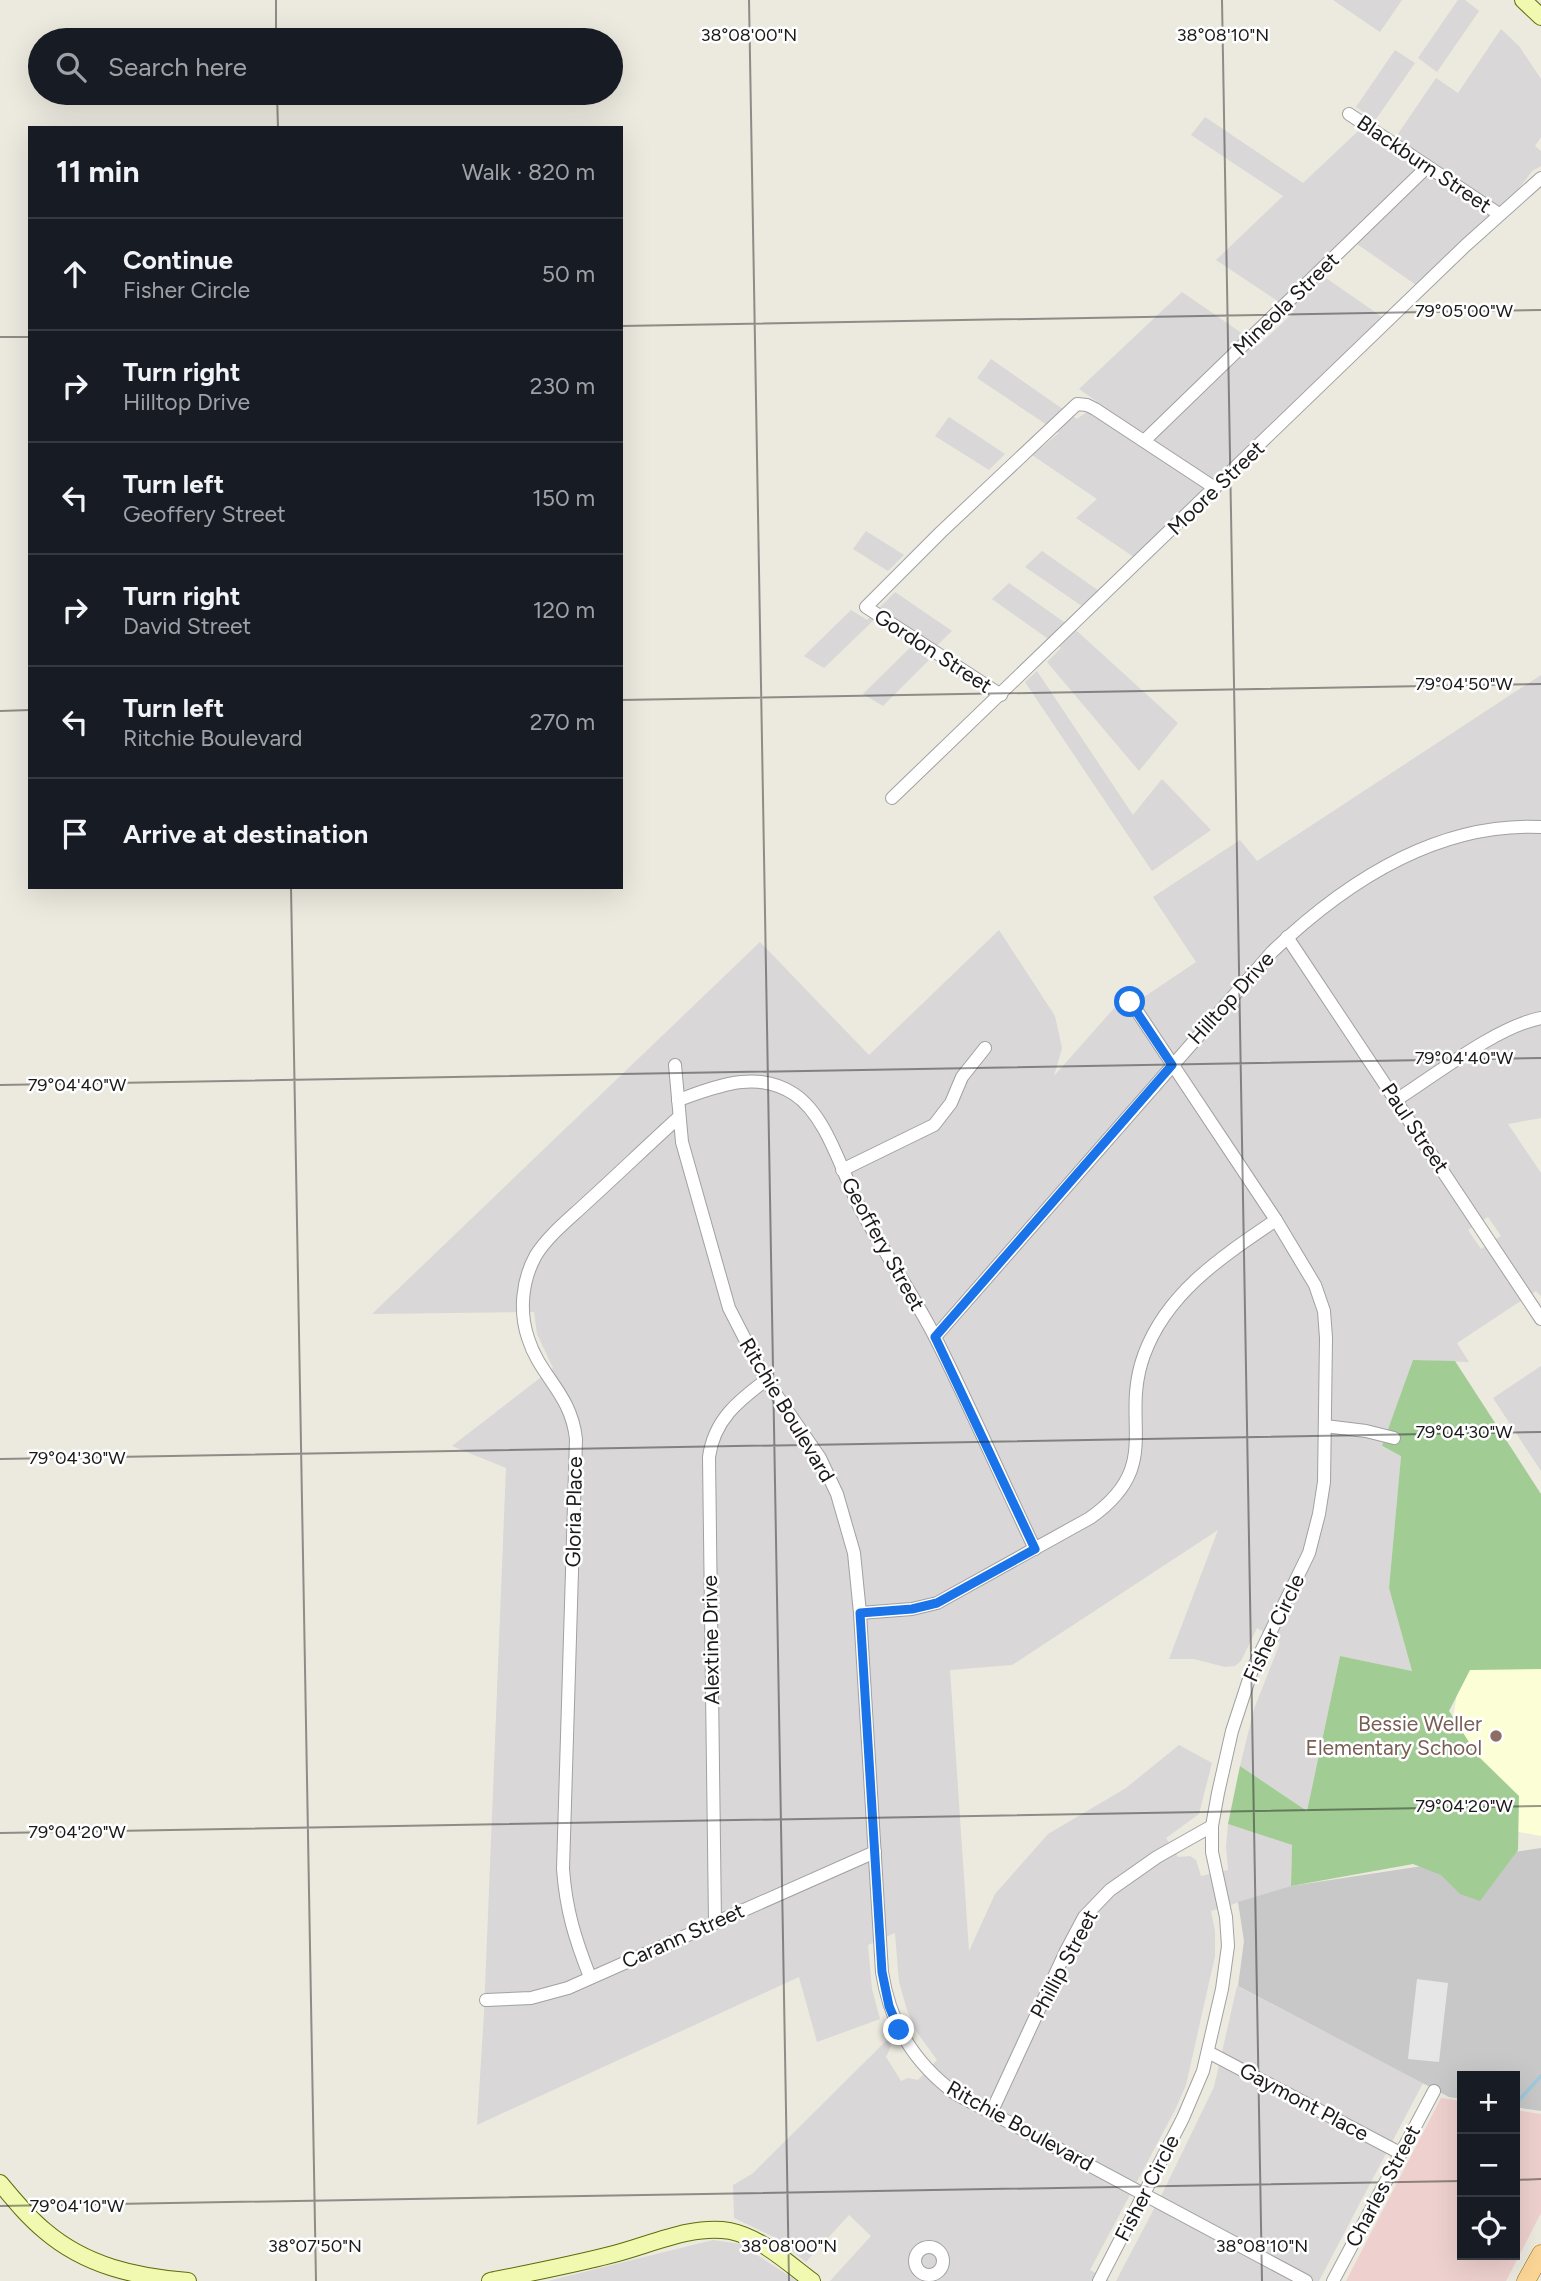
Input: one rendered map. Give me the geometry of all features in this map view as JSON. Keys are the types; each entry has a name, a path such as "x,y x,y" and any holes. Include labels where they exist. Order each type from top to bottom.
{"main road":[{"path":"1523,0 1541,17"},
{"path":"0,2183 44,2231 79,2255 133,2274 188,2281"},
{"path":"490,2281 610,2255 681,2235 720,2230 732,2231 754,2240 812,2281"},
{"path":"1527,2281 1541,2253"}],"street":[{"name":"Blackburn Street","path":"1349,114 1499,214"},
{"name":"Mineola Street","path":"1144,441 1427,167"},
{"name":"Moore Street","path":"892,798 1499,214 1541,178"},
{"name":"Gordon Street","path":"1001,695 866,607 1073,406 1087,405 1144,441"},
{"path":"1144,441 1215,488"},
{"name":"Hilltop Drive","path":"935,1337 1172,1065 1287,937 1311,915 1356,885 1426,847 1460,835 1485,830 1541,827"},
{"name":"Paul Street","path":"1287,937 1541,1319"},
{"name":"Fisher Circle","path":"1099,2281 1194,2096 1208,2052 1228,1946 1226,1917 1213,1864 1212,1826 1232,1731 1248,1679 1313,1541 1323,1493 1327,1353 1324,1311 1315,1285 1276,1220 1130,1002"},
{"path":"1396,1100 1491,1039 1521,1023 1541,1018"},
{"path":"842,1171 934,1125 951,1103 962,1077 985,1048"},
{"name":"Ritchie Boulevard","path":"676,1065 682,1142 729,1308 766,1380 808,1438 837,1494 854,1553 882,1972 889,2006 898,2028 913,2052 934,2076 956,2094 1306,2281"},
{"name":"Geoffery Street","path":"678,1100 728,1082 742,1080 782,1088 795,1094 811,1108 862,1212 935,1337 1035,1549"},
{"name":"Gloria Place","path":"590,1977 572,1930 563,1869 575,1432 565,1400 531,1347 524,1320 523,1301 527,1279 538,1252 561,1227 679,1117"},
{"path":"860,1613 912,1609 937,1603 1090,1518 1119,1493 1136,1455 1138,1437 1135,1391 1139,1371 1144,1354 1161,1321 1184,1291 1204,1271 1276,1220"},
{"name":"Alextine Drive","path":"715,1922 709,1457 713,1436 725,1416 739,1400 766,1380"},
{"path":"1325,1426 1394,1438"},
{"name":"Phillip Street","path":"991,2113 1084,1917 1110,1890 1157,1857 1212,1826"},
{"name":"Carann Street","path":"486,2000 523,1999 568,1988 875,1852"},
{"name":"Gaymont Place","path":"1208,2052 1400,2152"},
{"name":"Charles Street","path":"1333,2281 1434,2091"}],"shaded area":[{"path":"1333,0 1402,0 1380,32"},
{"path":"1458,0 1465,0 1479,11 1437,72 1418,58"},
{"path":"1501,29 1519,46 1541,79 1541,137 1535,146 1541,151 1541,166 1532,171 1513,197 1419,287 1347,237 1313,269 1385,319 1134,557 1076,518 1097,499 1032,455 1059,433 977,378 991,359 1077,419 1099,403 1079,389 1182,292 1259,345 1294,312 1216,260 1283,196 1191,135 1205,117 1303,183 1372,118 1356,107 1395,50 1415,63 1365,135 1387,150 1436,78 1458,93"},
{"path":"949,417 1005,454 989,470 935,436"},
{"path":"866,531 904,555 888,571 853,549"},
{"path":"1042,551 1099,591 1082,606 1025,567"},
{"path":"1009,583 1078,632 1178,723 1139,771 1047,662 1061,648 992,599"},
{"path":"895,592 952,631 925,657 929,660 883,706 863,694 920,638 881,613 824,668 804,656 851,610 867,620"},
{"path":"1037,671 1133,815 1162,779 1211,830 1152,871 1025,682"},
{"path":"1541,675 1541,1118 1508,1124 1541,1173 1541,1296 1536,1291 1457,1343 1469,1362 1413,1360 1382,1447 1401,1455 1389,1588 1412,1671 1340,1656 1307,1811 1240,1766 1254,1709 1280,1643 1257,1628 1241,1661 1235,1666 1225,1667 1194,1659 1169,1659 1218,1530 1012,1665 950,1670 969,1951 995,1894 1048,1834 1126,1788 1179,1745 1212,1763 1199,1814 1166,1838 1178,1857 1190,1856 1196,1860 1201,1876 1228,1870 1228,1824 1292,1845 1291,1886 1211,1911 1215,1931 1215,1956 1186,2085 1090,2270 1110,2281 830,2281 871,2236 849,2215 806,2262 776,2238 734,2218 733,2185 752,2174 889,2038 891,2046 886,2057 901,2081 908,2078 918,2080 937,2060 916,2031 907,2010 899,1982 895,1933 868,1945 872,1989 880,2019 817,2042 799,1977 477,2125 506,1468 452,1446 553,1368 537,1334 534,1312 372,1314 760,942 869,1055 999,930 1055,1016 1062,1048 1054,1076 1116,1006 1144,997 1196,962 1153,897 1240,840 1257,861","holes":["1488,1217 1501,1236 1481,1249 1468,1230"]},
{"path":"1413,1360 1455,1361 1541,1494 1541,1669 1470,1670 1449,1711 1478,1756 1519,1796 1518,1850 1480,1901 1460,1894 1441,1875 1413,1864 1291,1886 1292,1845 1228,1824 1240,1766 1307,1811 1340,1656 1412,1671 1389,1588 1401,1456 1382,1446"},
{"path":"1541,1366 1541,1471 1493,1398"},
{"name":"Bessie Weller Elementary School","path":"1463,1654 1541,1655 1541,1836 1438,1817"},
{"path":"1541,1848 1541,2111 1520,2108 1520,2071 1457,2071 1457,2098 1449,2097 1238,1986 1244,1941 1238,1902 1291,1886"},
{"path":"1417,1979 1448,1983 1439,2062 1408,2059"},
{"path":"1237,1986 1423,2083 1319,2281 1116,2281 1214,2087"},
{"path":"1441,2098 1457,2100 1457,2260 1517,2260 1506,2281 1346,2281"},
{"path":"1520,2111 1541,2114 1541,2213 1520,2254"},
{"path":"713,2240 740,2244 797,2281 548,2281"}],"waterway":[{"path":"1520,2099 1541,2076"}],"place":[{"name":"Bessie Weller Elementary School","path":"1496,1736"}],"route":[{"path":"899,2030 889,2006 882,1972 860,1613 927,1607 967,1588 1035,1549 935,1337 1172,1065 1130,1002"}]}
